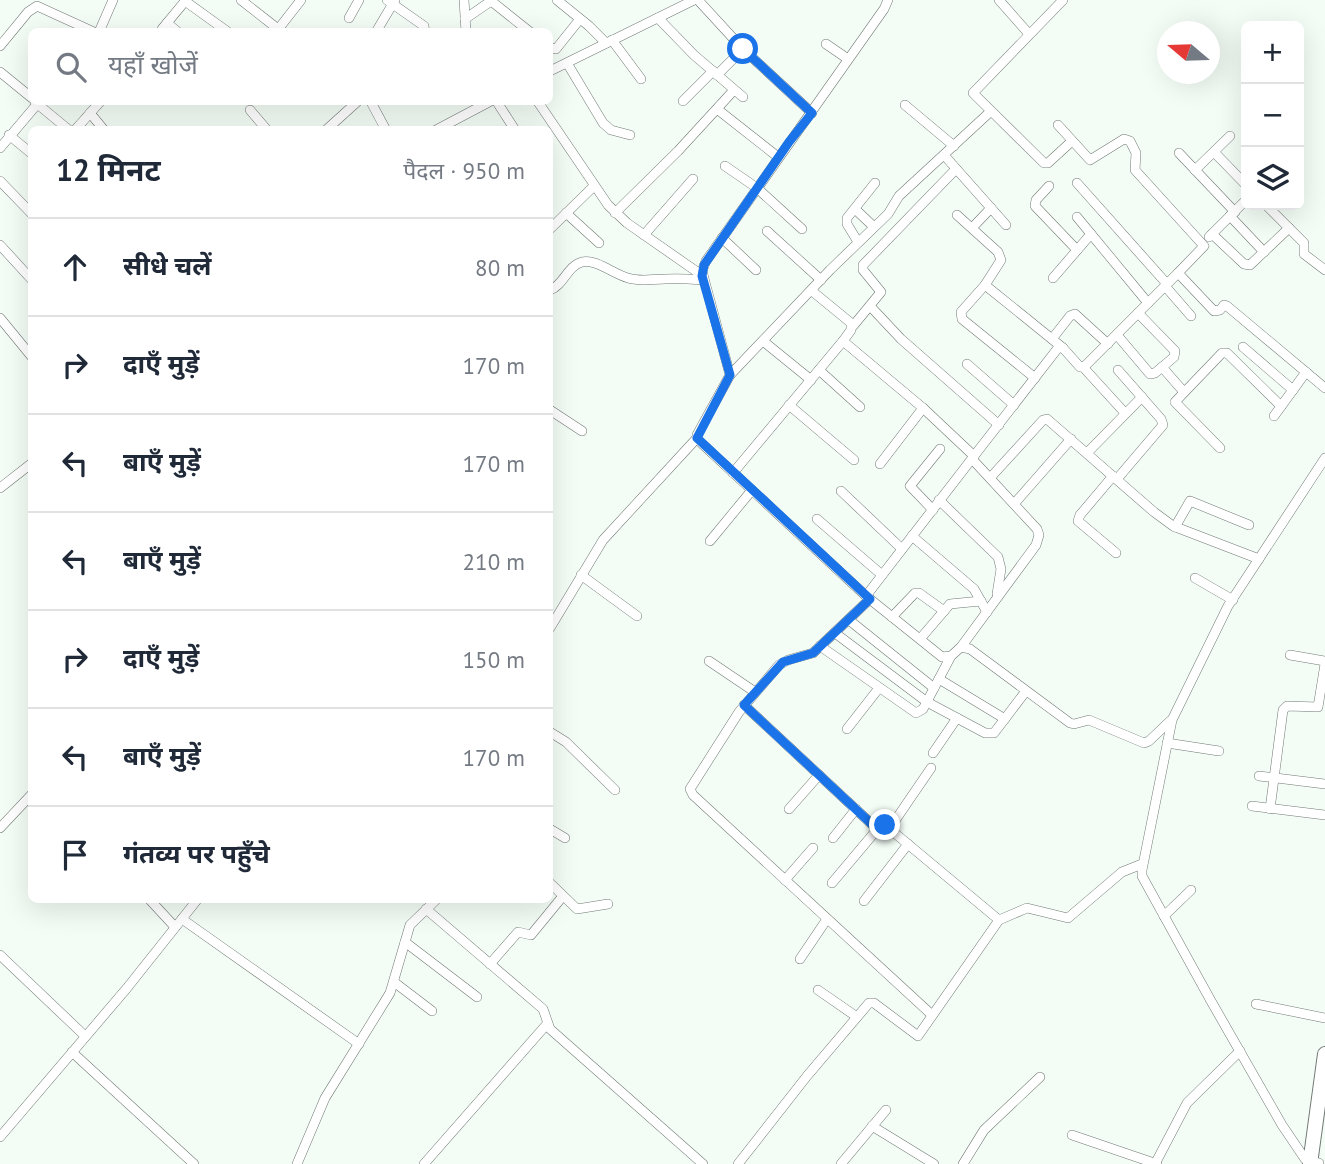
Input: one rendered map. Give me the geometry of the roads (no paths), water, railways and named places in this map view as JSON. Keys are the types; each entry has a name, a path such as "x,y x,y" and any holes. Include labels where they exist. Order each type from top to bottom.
{"highway":[{"path":"1315,1163 1325,1054"},
{"path":"1315,1163 1325,1128"}],"street":[{"path":"99,28 113,0"},
{"path":"241,0 275,28"},
{"path":"349,18 359,0"},
{"path":"464,0 466,28"},
{"path":"553,70 696,0 743,49 812,113"},
{"path":"730,375 703,278 706,261 812,113 888,0"},
{"path":"1063,0 974,90 974,95 1044,163 1048,163 1072,141"},
{"path":"378,28 391,1 424,28"},
{"path":"465,19 491,1 525,28"},
{"path":"560,1 609,42 640,79"},
{"path":"169,28 165,26 181,2 222,28"},
{"path":"278,28 295,2"},
{"path":"1003,2 1029,34"},
{"path":"0,46 28,12 37,6 88,28"},
{"path":"658,18 743,97"},
{"path":"553,48 556,49 580,19"},
{"path":"826,44 848,59"},
{"path":"682,101 743,49"},
{"path":"567,63 603,123 611,130 630,135"},
{"path":"0,72 28,95"},
{"path":"615,213 734,90"},
{"path":"0,148 33,105"},
{"path":"41,105 64,126"},
{"path":"79,126 97,105"},
{"path":"331,126 354,105"},
{"path":"373,105 384,126"},
{"path":"443,126 483,105"},
{"path":"499,105 512,126"},
{"path":"540,105 615,213 703,278"},
{"path":"905,105 954,146"},
{"path":"717,109 778,158"},
{"path":"250,110 264,126"},
{"path":"553,623 603,540 697,438 730,375 888,214 899,196 990,112"},
{"path":"90,113 101,126"},
{"path":"457,118 461,126"},
{"path":"1058,125 1090,160 1124,139 1130,141 1136,153 1135,170 1202,244"},
{"path":"9,135 28,151"},
{"path":"1195,170 1230,136"},
{"path":"1214,152 1241,180"},
{"path":"1179,153 1265,252"},
{"path":"944,155 1006,225"},
{"path":"725,166 757,188 802,229"},
{"path":"733,473 880,294 881,288 863,270 863,265 956,169"},
{"path":"644,235 693,179"},
{"path":"0,181 28,210"},
{"path":"858,242 847,221 876,183"},
{"path":"1077,183 1191,316"},
{"path":"553,226 594,186"},
{"path":"1049,186 1036,200 1035,206 1077,250"},
{"path":"1083,368 1202,249 1202,244 1241,205"},
{"path":"972,228 991,208"},
{"path":"855,209 874,227"},
{"path":"1271,210 1304,243 1304,254 1325,270"},
{"path":"566,213 599,243"},
{"path":"957,215 1001,256 1000,264 961,312 962,319 1035,378"},
{"path":"1077,217 1148,303"},
{"path":"1212,234 1247,265 1253,263 1289,228"},
{"path":"767,231 821,280"},
{"path":"1053,278 1091,234"},
{"path":"722,238 757,270"},
{"path":"0,245 28,276"},
{"path":"553,289 578,263 587,261 641,281 703,278"},
{"path":"1178,273 1214,311 1227,306 1325,388"},
{"path":"985,285 1063,348 1125,413"},
{"path":"812,291 853,326"},
{"path":"870,306 901,339 999,425"},
{"path":"1052,339 1075,313 1108,344"},
{"path":"1117,335 1147,373 1153,374 1174,357 1175,351 1138,313"},
{"path":"0,318 28,352"},
{"path":"763,341 811,380"},
{"path":"820,646 916,713 923,709 951,656 987,612 1035,545 1039,535 1037,529 973,457 923,408 843,341"},
{"path":"1243,347 1293,390"},
{"path":"932,1015 692,795 690,789 744,705 783,662 806,656 849,620 1058,348 1063,348"},
{"path":"1220,448 1176,404 1176,400 1225,352 1281,406"},
{"path":"967,364 1014,405"},
{"path":"1162,367 1184,391"},
{"path":"1116,552 1078,521 1080,515 1163,425 1161,419 1118,369"},
{"path":"819,370 860,407"},
{"path":"1274,415 1306,372"},
{"path":"1087,453 1142,397"},
{"path":"789,405 855,460"},
{"path":"880,464 923,408"},
{"path":"553,412 582,431"},
{"path":"990,478 1045,419 1175,527 1259,559"},
{"path":"697,438 868,598 942,657 951,656"},
{"path":"1014,504 1071,439"},
{"path":"933,510 910,486 940,449"},
{"path":"1315,1163 1305,1159 1299,1152 1240,1051 1142,876 1142,864 1172,720 1233,600 1325,458"},
{"path":"0,488 28,466"},
{"path":"710,541 752,490"},
{"path":"841,491 902,549"},
{"path":"939,500 998,557 1001,569 997,598"},
{"path":"1175,527 1191,501 1249,525"},
{"path":"817,519 882,575"},
{"path":"912,536 974,589 987,612"},
{"path":"581,575 637,616"},
{"path":"1195,578 1233,600"},
{"path":"892,617 915,593 919,593 944,611"},
{"path":"920,639 954,603 981,601"},
{"path":"849,620 937,684 1005,719"},
{"path":"835,632 927,702 992,734 1026,691"},
{"path":"961,647 970,649 1070,723 1089,720 1144,743 1172,720"},
{"path":"1270,808 1283,710 1287,706 1318,707 1325,663 1290,655"},
{"path":"709,661 755,692"},
{"path":"847,729 879,688"},
{"path":"744,705 877,829"},
{"path":"933,753 957,718"},
{"path":"553,734 566,742 615,790"},
{"path":"1167,743 1219,751"},
{"path":"890,828 931,768"},
{"path":"789,809 819,775"},
{"path":"1259,776 1325,784"},
{"path":"0,828 28,798"},
{"path":"1252,806 1325,815"},
{"path":"833,838 856,809"},
{"path":"832,883 882,825 890,828 999,920"},
{"path":"553,831 565,838"},
{"path":"864,901 908,844"},
{"path":"785,880 813,848"},
{"path":"738,1164 867,1004 872,1003 918,1036 999,920 1027,908 1068,918 1122,872 1142,864"},
{"path":"553,886 577,909 608,904"},
{"path":"1164,916 1191,890"},
{"path":"490,964 518,932 531,935 563,896"},
{"path":"154,903 178,923 359,1044"},
{"path":"0,1137 195,903"},
{"path":"297,1164 325,1098 388,997 410,925 433,903"},
{"path":"426,909 543,1009 550,1029 703,1164"},
{"path":"800,959 827,919"},
{"path":"405,942 477,997"},
{"path":"0,955 85,1036"},
{"path":"394,982 432,1012"},
{"path":"818,990 857,1017"},
{"path":"1256,1004 1325,1018"},
{"path":"424,1164 547,1024"},
{"path":"1072,1135 1156,1164 1187,1103 1240,1051"},
{"path":"72,1052 194,1164"},
{"path":"963,1164 984,1130 1040,1077"},
{"path":"841,1164 886,1110"},
{"path":"872,1126 934,1164"}]}
